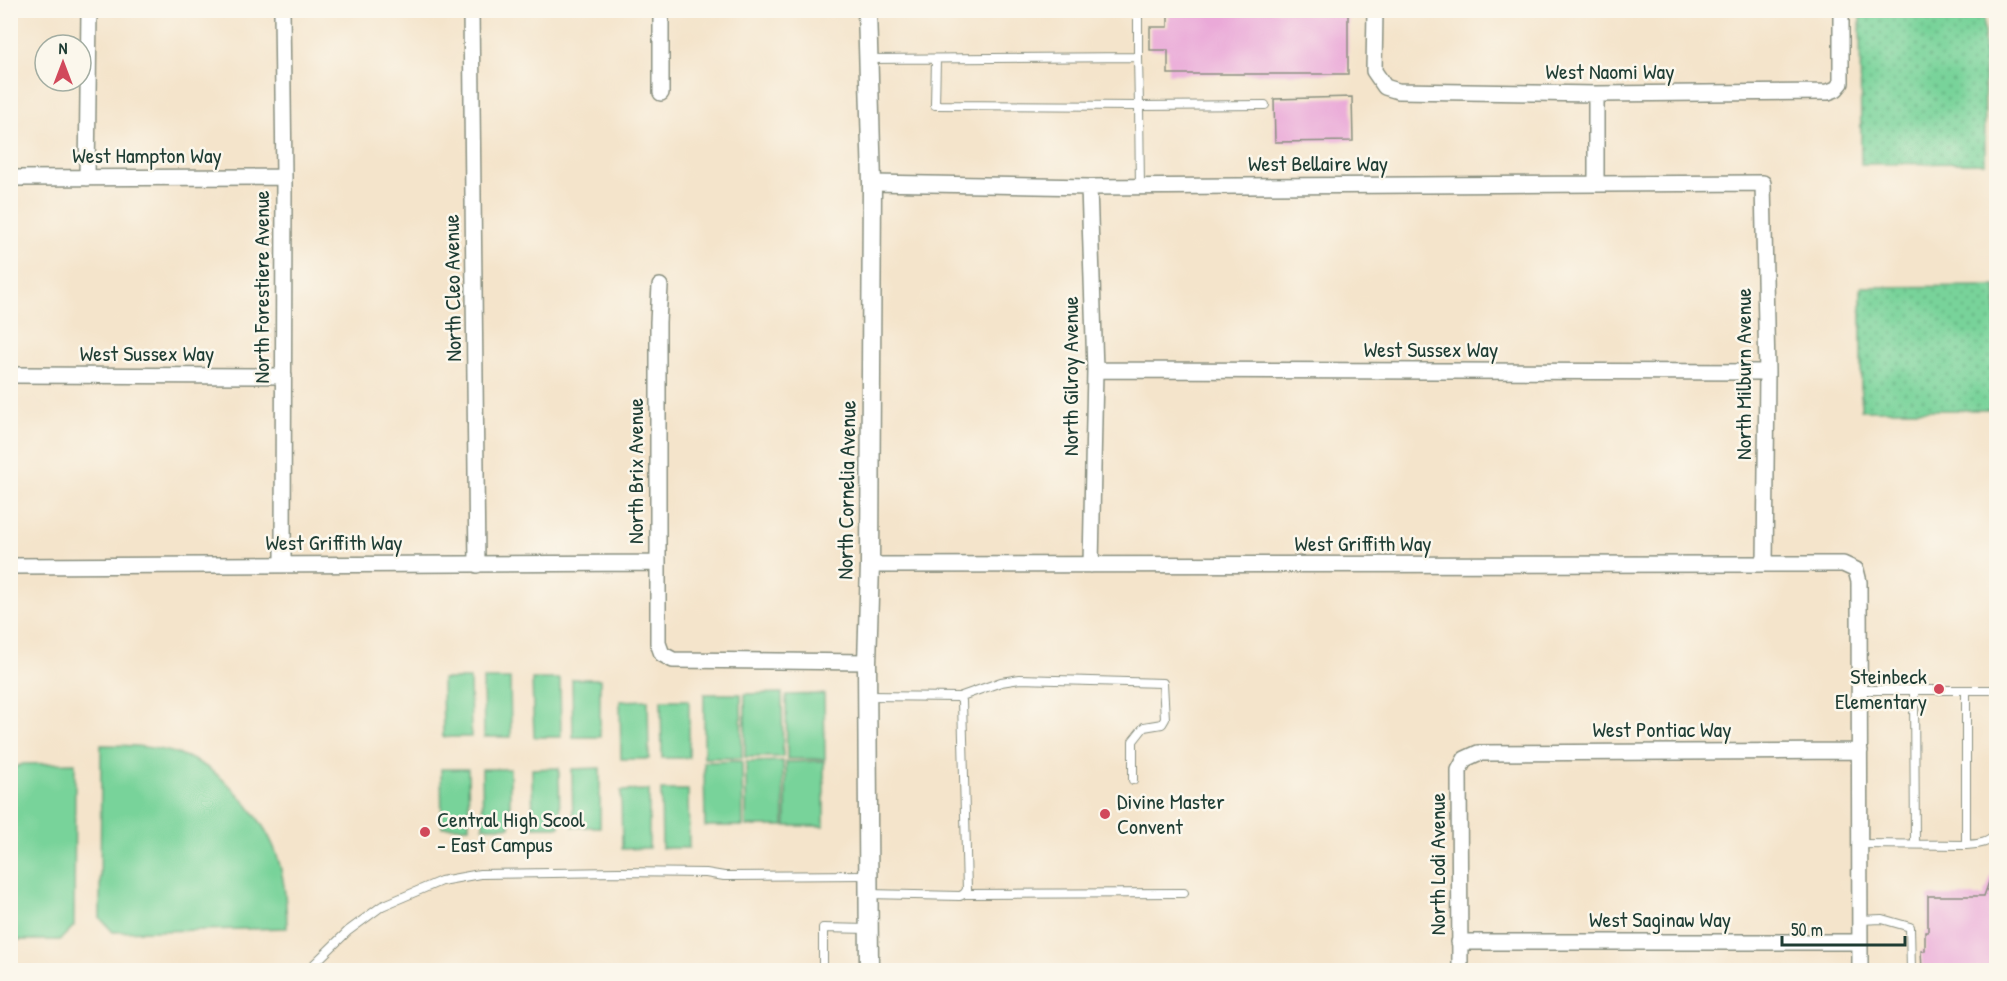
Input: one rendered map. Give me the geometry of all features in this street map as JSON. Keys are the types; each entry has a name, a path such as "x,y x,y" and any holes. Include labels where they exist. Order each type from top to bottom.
{"street":[{"path":"87,178 89,10"},
{"name":"North Forestiere Avenue","path":"282,10 283,564"},
{"name":"North Cleo Avenue","path":"471,10 477,565"},
{"path":"661,10 661,93"},
{"name":"North Cornelia Avenue","path":"867,10 872,183 870,565 867,662 869,970"},
{"name":"West Naomi Way","path":"1375,10 1374,71 1384,87 1398,91 1596,94 1828,92 1836,89 1841,82 1841,10"},
{"path":"1596,94 1596,184"},
{"name":"West Hampton Way","path":"10,178 284,177"},
{"name":"West Bellaire Way","path":"872,183 1089,187 1763,183"},
{"name":"North Milburn Avenue","path":"1763,183 1767,372 1765,564"},
{"name":"North Gilroy Avenue","path":"1089,187 1095,370 1091,566"},
{"name":"North Brix Avenue","path":"660,286 657,643 662,654 673,660 867,662"},
{"name":"West Sussex Way","path":"1095,370 1767,372"},
{"name":"West Sussex Way","path":"10,375 284,376"},
{"name":"West Griffith Way","path":"10,566 657,563"},
{"name":"West Griffith Way","path":"870,565 1843,564 1856,570 1859,582 1859,690"},
{"path":"1859,690 1860,970"},
{"name":"West Pontiac Way","path":"1465,759 1478,753 1860,751"},
{"name":"North Lodi Avenue","path":"1460,970 1459,770 1465,759"},
{"name":"West Saginaw Way","path":"1459,942 1860,942"}],"lane":[{"path":"1138,10 1140,187"},
{"path":"868,59 1138,57"},
{"path":"936,59 935,105 1265,105"},
{"path":"867,696 959,697 995,684 1020,679 1163,683 1165,719 1162,724 1144,727 1133,741 1133,780"},
{"path":"1859,690 1996,690"},
{"path":"1914,690 1915,844"},
{"path":"1966,690 1966,845"},
{"path":"959,697 962,701 967,890 964,894"},
{"path":"1860,844 1966,845 1991,840 1996,834"},
{"path":"308,970 348,931 382,906 441,881 480,874 619,872 706,873 724,876 869,875"},
{"path":"868,894 960,896 964,894 1184,893"},
{"path":"1860,920 1882,919 1910,927 1911,970"},
{"path":"823,970 823,928 869,928"}],"green space":[{"path":"1860,11 1984,11 1985,163 1861,164"},
{"path":"1996,286 1996,410 1861,410 1861,287"},
{"path":"442,679 470,679 471,737 443,737"},
{"path":"483,679 510,679 511,737 484,737"},
{"path":"532,679 560,679 561,737 534,737"},
{"path":"572,679 600,679 600,737 573,737"},
{"path":"782,693 783,757 745,757 745,694"},
{"path":"704,694 741,694 742,758 704,758"},
{"path":"824,694 825,759 787,759 786,695"},
{"path":"648,700 649,759 621,759 620,701"},
{"path":"661,700 689,700 689,758 662,758"},
{"path":"101,745 144,747 176,753 207,767 235,791 270,838 281,870 287,928 113,932 100,918"},
{"path":"742,761 743,826 705,826 704,762"},
{"path":"783,761 784,826 746,826 746,762"},
{"path":"824,761 824,826 786,826 786,762"},
{"path":"75,763 74,926 60,940 11,940 11,769 23,764"},
{"path":"559,768 560,827 533,827 532,769"},
{"path":"600,768 600,827 573,827 572,769"},
{"path":"441,769 468,769 469,827 442,827"},
{"path":"482,769 510,769 510,827 483,827"},
{"path":"649,790 649,848 622,849 621,791"},
{"path":"661,790 688,790 689,848 662,848"}],"building":[{"path":"1168,10 1348,10 1348,74 1168,74 1168,50 1150,50 1150,27 1168,27"},
{"path":"1352,97 1353,141 1275,142 1274,99"},
{"path":"1995,865 1996,968 1922,970 1921,951 1925,951 1925,932 1928,932 1928,896 1984,896"}],"place":[{"name":"Steinbeck Elementary","path":"1939,689"},
{"name":"Divine Master Convent","path":"1105,814"},
{"name":"Central High Scool - East Campus","path":"425,832"}]}
